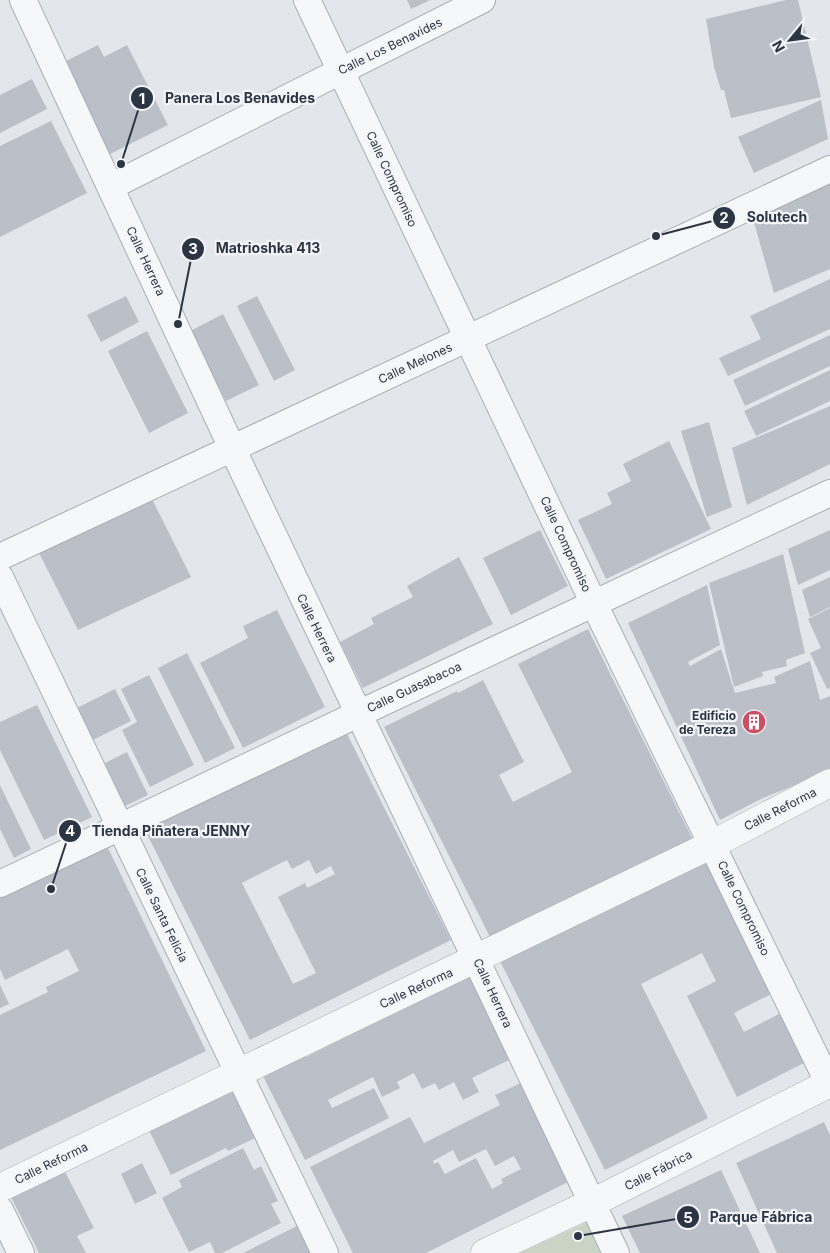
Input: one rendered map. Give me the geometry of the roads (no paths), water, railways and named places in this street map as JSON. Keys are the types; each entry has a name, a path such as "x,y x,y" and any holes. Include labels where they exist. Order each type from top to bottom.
{"street":[{"name":"Calle Herrera","path":"24,0 232,448 616,1253"},
{"name":"Calle Compromiso","path":"307,0 594,604 830,1085"},
{"name":"Calle Los Benavides","path":"112,186 482,0"},
{"name":"Calle Melones","path":"0,557 830,169"},
{"name":"Calle Guasabacoa","path":"0,884 830,493"},
{"name":"Calle Santa Felicia","path":"0,577 325,1253"},
{"name":"Calle Reforma","path":"0,1188 713,844 830,783"},
{"name":"Calle Fábrica","path":"485,1253 592,1204 830,1085"},
{"path":"0,1210 21,1253"}],"place":[{"name":"Panera Los Benavides","path":"121,164"},
{"name":"Solutech","path":"656,236"},
{"name":"Matrioshka 413","path":"178,324"},
{"name":"Edificio de Tereza","path":"754,722"},
{"name":"Tienda Piñatera JENNY","path":"51,889"},
{"name":"Parque Fábrica","path":"578,1236"}]}
